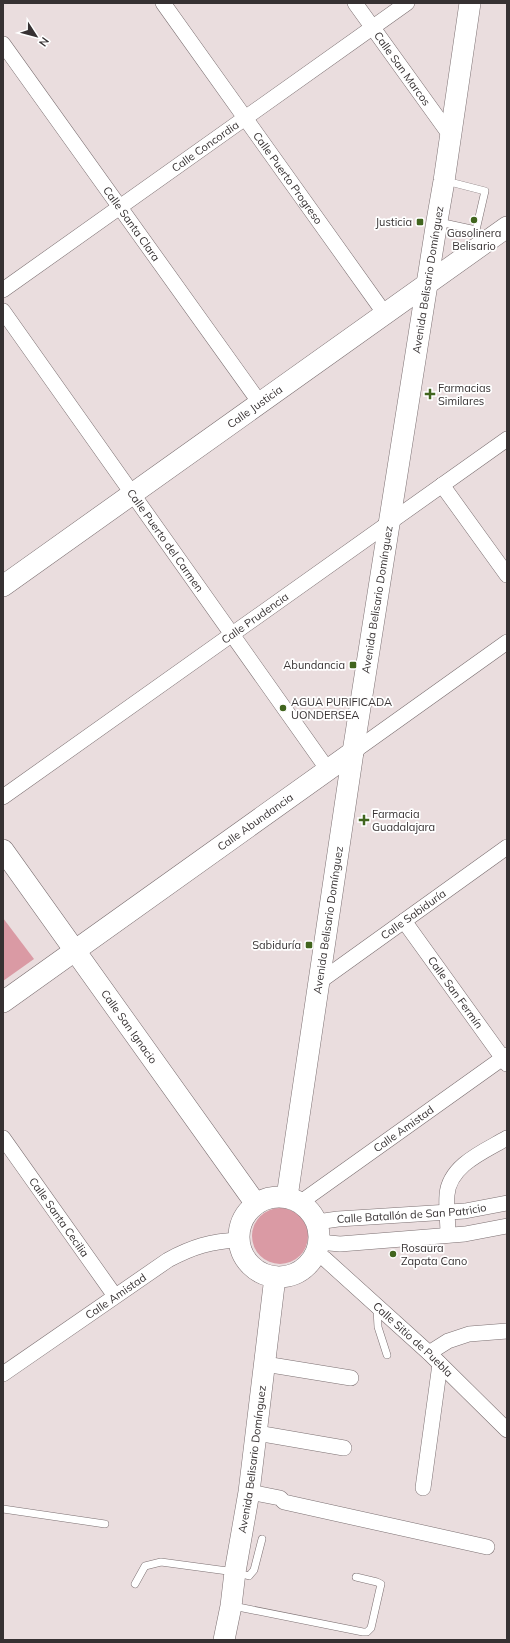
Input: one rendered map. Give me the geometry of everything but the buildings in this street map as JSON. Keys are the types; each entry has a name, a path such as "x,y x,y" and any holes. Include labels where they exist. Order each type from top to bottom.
{"main road":[{"name":"Avenida Belisario Domínguez","path":"294,1200 319,982 353,752 444,181 470,3"},
{"name":"Calle Justicia","path":"3,586 427,284 480,237 507,227"},
{"name":"Calle Abundancia","path":"3,1002 353,752"},
{"name":"Calle San Ignacio","path":"3,850 256,1204"},
{"path":"271,1198 294,1200 308,1208 317,1239 310,1262 302,1270 293,1275 275,1277 259,1272 249,1264 242,1253 239,1240 240,1226 246,1214 256,1204 271,1198"},
{"name":"Avenida Belisario Domínguez","path":"224,1640 249,1497 275,1277"}],"street":[{"name":"Calle Puerto Progreso","path":"163,3 384,314"},
{"name":"Calle San Marcos","path":"355,3 450,136"},
{"name":"Calle Concordia","path":"3,290 119,206 407,3"},
{"name":"Calle Santa Clara","path":"3,44 260,404"},
{"name":"Calle Puerto del Carmen","path":"3,311 328,770"},
{"name":"Calle Prudencia","path":"3,797 507,439"},
{"path":"442,485 507,575"},
{"name":"Calle Abundancia","path":"353,752 507,642"},
{"name":"Calle Sabiduría","path":"319,982 507,847"},
{"name":"Calle San Fermín","path":"404,921 506,1059"},
{"name":"Calle Amistad","path":"294,1200 506,1059"},
{"name":"Calle Santa Cecilia","path":"3,1138 115,1296"},
{"path":"448,1235 447,1194 449,1186 456,1173 471,1160 507,1138"},
{"name":"Calle Batallón de San Patricio","path":"317,1239 338,1219 465,1211 507,1203"},
{"name":"Calle Batallón de San Patricio","path":"317,1239 340,1244 464,1234 507,1226"},
{"name":"Calle Sitio de Puebla","path":"317,1239 326,1259 429,1353 507,1430"},
{"name":"Calle Amistad","path":"3,1374 168,1260 194,1247 223,1241 239,1240"},
{"path":"429,1353 448,1341 469,1334 507,1331"},
{"path":"265,1364 351,1378"},
{"path":"423,1488 440,1364"},
{"path":"257,1434 344,1448"},
{"path":"249,1497 280,1498 284,1502 487,1547"}],"lane":[{"path":"437,221 480,237 485,191 444,181"},
{"path":"377,1306 378,1327 387,1355"},
{"path":"3,1509 105,1524"},
{"path":"135,1584 145,1566 161,1562 235,1572 249,1576 254,1570 262,1539"},
{"path":"231,1606 367,1632 371,1628 381,1584 356,1576"}],"shaded area":[{"path":"3,918 34,959 3,981"},
{"path":"280,1208 291,1211 300,1216 305,1225 308,1236 305,1247 300,1256 291,1261 280,1264 269,1261 260,1256 255,1247 252,1236 255,1225 260,1216 269,1211"}],"place":[{"name":"Gasolinera Belisario","path":"474,220"},
{"name":"Justicia","path":"420,222"},
{"name":"Farmacias Similares","path":"430,394"},
{"name":"Abundancia","path":"353,665"},
{"name":"AGUA PURIFICADA UONDERSEA","path":"283,708"},
{"name":"Farmacia Guadalajara","path":"364,820"},
{"name":"Sabiduría","path":"309,945"},
{"name":"Rosaura Zapata Cano","path":"393,1254"}]}
